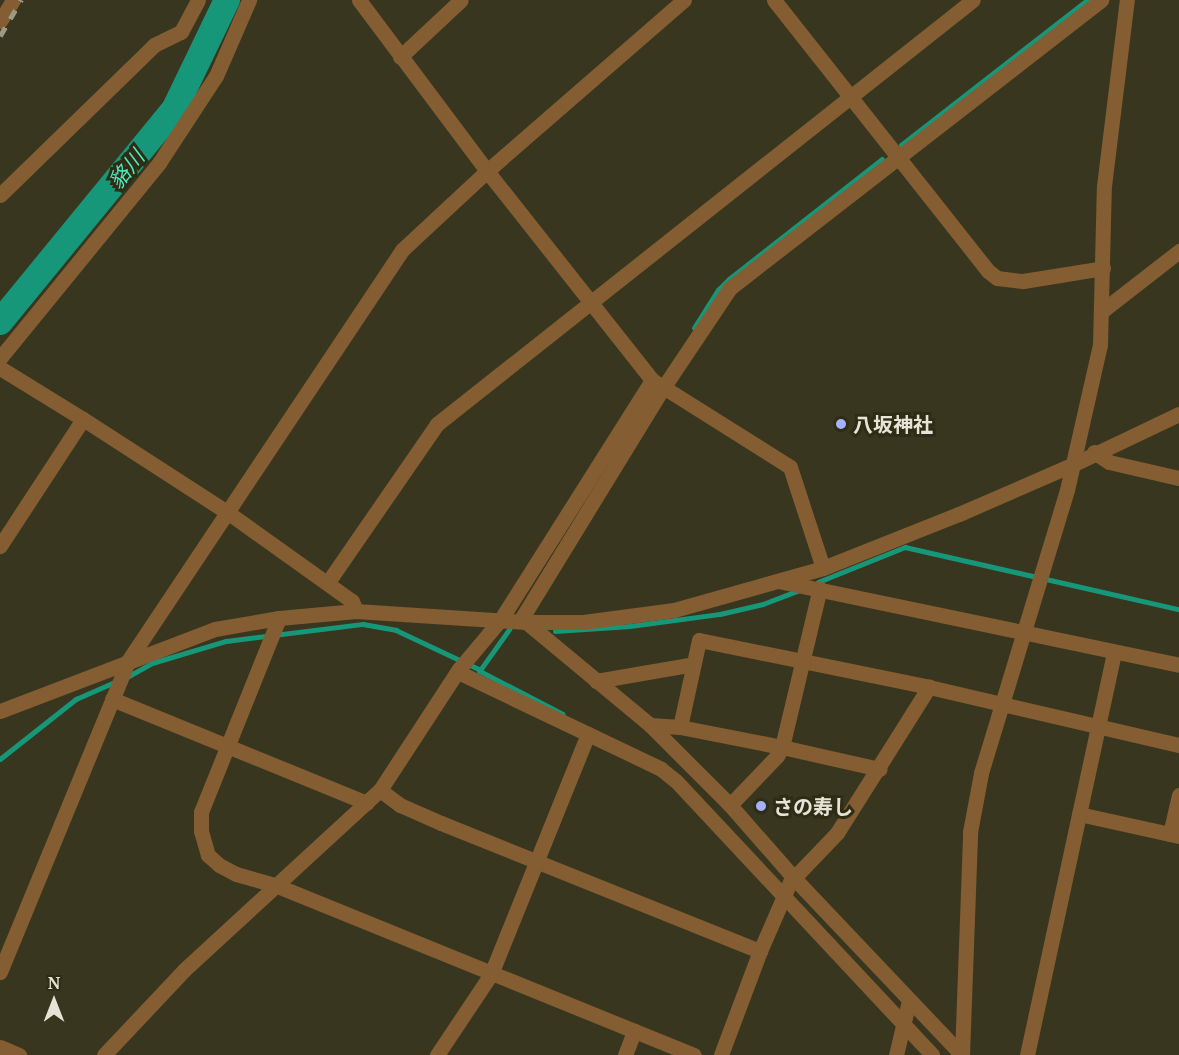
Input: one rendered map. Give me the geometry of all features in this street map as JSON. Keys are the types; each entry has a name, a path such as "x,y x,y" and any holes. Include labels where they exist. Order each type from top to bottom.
{"street":[{"path":"0,21 13,0"},
{"path":"0,195 154,45 181,32 198,0"},
{"path":"0,358 159,163 216,76 249,0"},
{"path":"359,0 487,171 658,384 790,467 823,568"},
{"path":"400,57 461,0"},
{"path":"0,972 126,665 402,250 487,171 684,0"},
{"path":"774,0 895,157 988,271 997,278 1023,281 1103,268"},
{"path":"328,582 437,424 973,0"},
{"path":"104,1055 184,970 380,790 458,670 501,619 658,384 730,288 895,157 1101,0"},
{"path":"962,1055 970,832 981,774 1074,464 1100,345 1104,186 1126,0"},
{"path":"1102,311 1179,251"},
{"path":"0,368 227,512 328,582 352,601 356,611"},
{"path":"523,622 658,384"},
{"path":"0,711 126,665 216,628 274,629 356,611 523,622 583,622 634,617 728,597 823,568 959,514 1074,464 1094,452 1179,414"},
{"path":"0,546 83,419"},
{"path":"1094,452 1109,462 1179,478"},
{"path":"778,581 1179,665"},
{"path":"730,805 777,756 782,747 819,588"},
{"path":"523,622 650,725 730,805 787,887 906,1012 932,1055"},
{"path":"274,629 201,812 201,831 208,855 219,865 236,874 275,885 694,1055"},
{"path":"680,727 699,640 929,687 1179,745"},
{"path":"1027,1055 1114,652"},
{"path":"597,681 694,664"},
{"path":"458,670 661,769 787,887 906,1012 962,1055"},
{"path":"721,1055 787,887 837,833 880,769 929,687"},
{"path":"114,695 368,803"},
{"path":"650,725 680,727 880,769"},
{"path":"437,1055 491,974 588,734"},
{"path":"380,790 400,805 760,951"},
{"path":"1079,814 1175,835 1179,795"},
{"path":"896,1055 906,1012"},
{"path":"625,1055 634,1031"},
{"path":"0,1047 19,1055"}],"waterway":[{"name":"貉川","path":"0,322 175,108 227,0"},
{"path":"901,145 1087,0"},
{"path":"694,328 718,290 729,279 882,159"},
{"path":"818,582 905,547 1179,609"},
{"path":"555,631 630,626 720,614 763,604 799,590"},
{"path":"127,677 152,663 226,641 363,624 396,630 481,670"},
{"path":"510,629 480,671 563,714"},
{"path":"0,759 76,699 117,681"}],"railway":[{"path":"0,36 21,0"}],"place":[{"name":"八坂神社","path":"841,424"},
{"name":"さの寿し","path":"761,806"}]}
